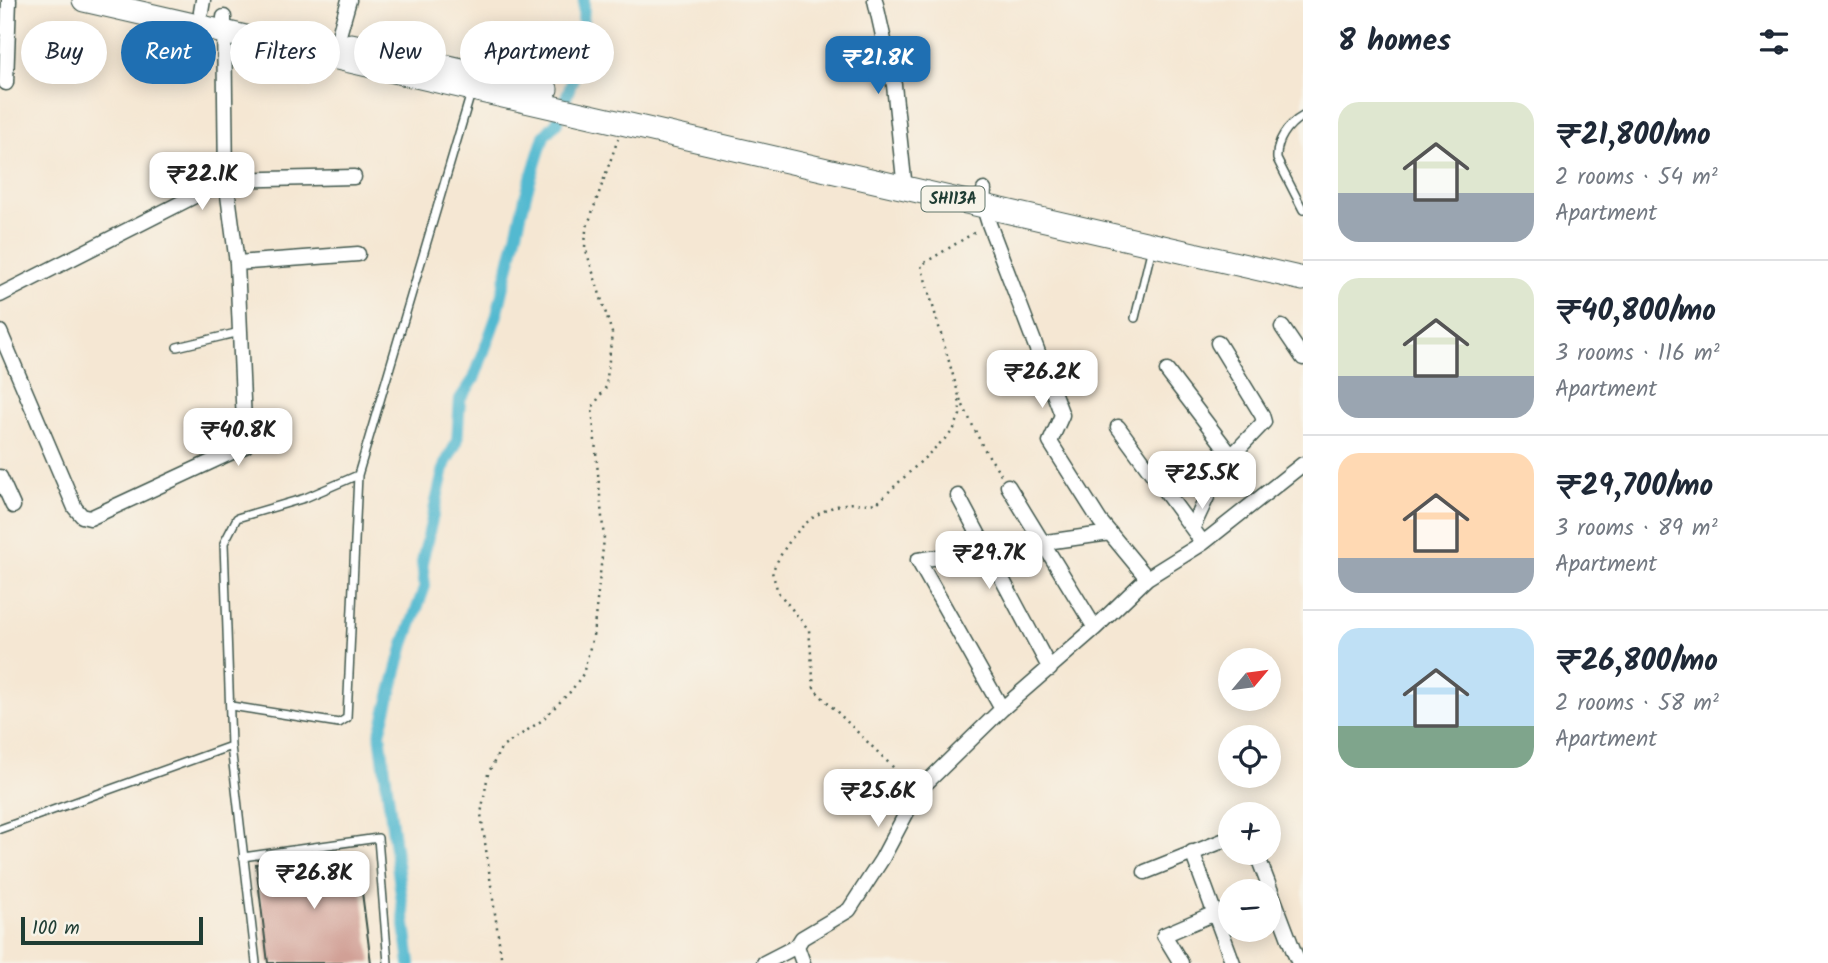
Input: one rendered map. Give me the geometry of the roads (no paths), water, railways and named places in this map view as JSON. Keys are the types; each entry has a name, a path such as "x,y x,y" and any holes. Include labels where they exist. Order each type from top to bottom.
{"main road":[{"name":"SH113A","path":"84,0 230,26"},
{"name":"SH113A","path":"148,0 202,6 223,25"},
{"name":"SH113A","path":"340,50 460,78"},
{"name":"SH113A","path":"488,84 905,182 985,206 1303,279"},
{"name":"SH113A","path":"985,206 1303,263"}],"street":[{"path":"6,83 9,0"},
{"path":"340,32 349,0"},
{"path":"875,0 894,85 905,182"},
{"path":"0,332 75,508 82,516 90,518 245,446 237,263 226,180 223,25"},
{"path":"0,295 226,180 354,177"},
{"path":"985,206 1062,415 1050,442 1110,533 1147,578"},
{"path":"237,263 358,254"},
{"path":"1282,327 1303,359"},
{"path":"1193,527 1221,467 1230,454 1264,422 1218,343"},
{"path":"1167,371 1230,454"},
{"path":"1118,427 1203,543"},
{"path":"764,963 797,946 802,938 849,910 882,859 918,792 1002,709 1095,628 1147,578 1203,543 1303,464"},
{"path":"0,477 13,506"},
{"path":"1008,486 1095,628"},
{"path":"958,496 1049,669"},
{"path":"1002,709 918,560 1110,533"},
{"path":"1145,872 1218,842"},
{"path":"1192,852 1233,963"},
{"path":"1261,865 1298,961 1303,961"},
{"path":"1181,963 1164,935 1215,914"},
{"path":"797,946 803,963"}],"lane":[{"path":"231,706 339,723 347,718 358,475 473,84"},
{"path":"1303,116 1278,142 1276,151 1277,159 1303,210"},
{"path":"1135,318 1153,243"},
{"path":"177,347 240,332"},
{"path":"256,963 231,746 224,543 237,518 305,498 358,475"},
{"path":"0,829 231,746"},
{"path":"243,857 378,838 388,963"}],"waterway":[{"path":"410,963 380,733 404,644 425,586 422,562 445,464 457,442 460,399 474,379 497,315 526,194 544,136 557,122 574,76 582,48 584,0"}]}
